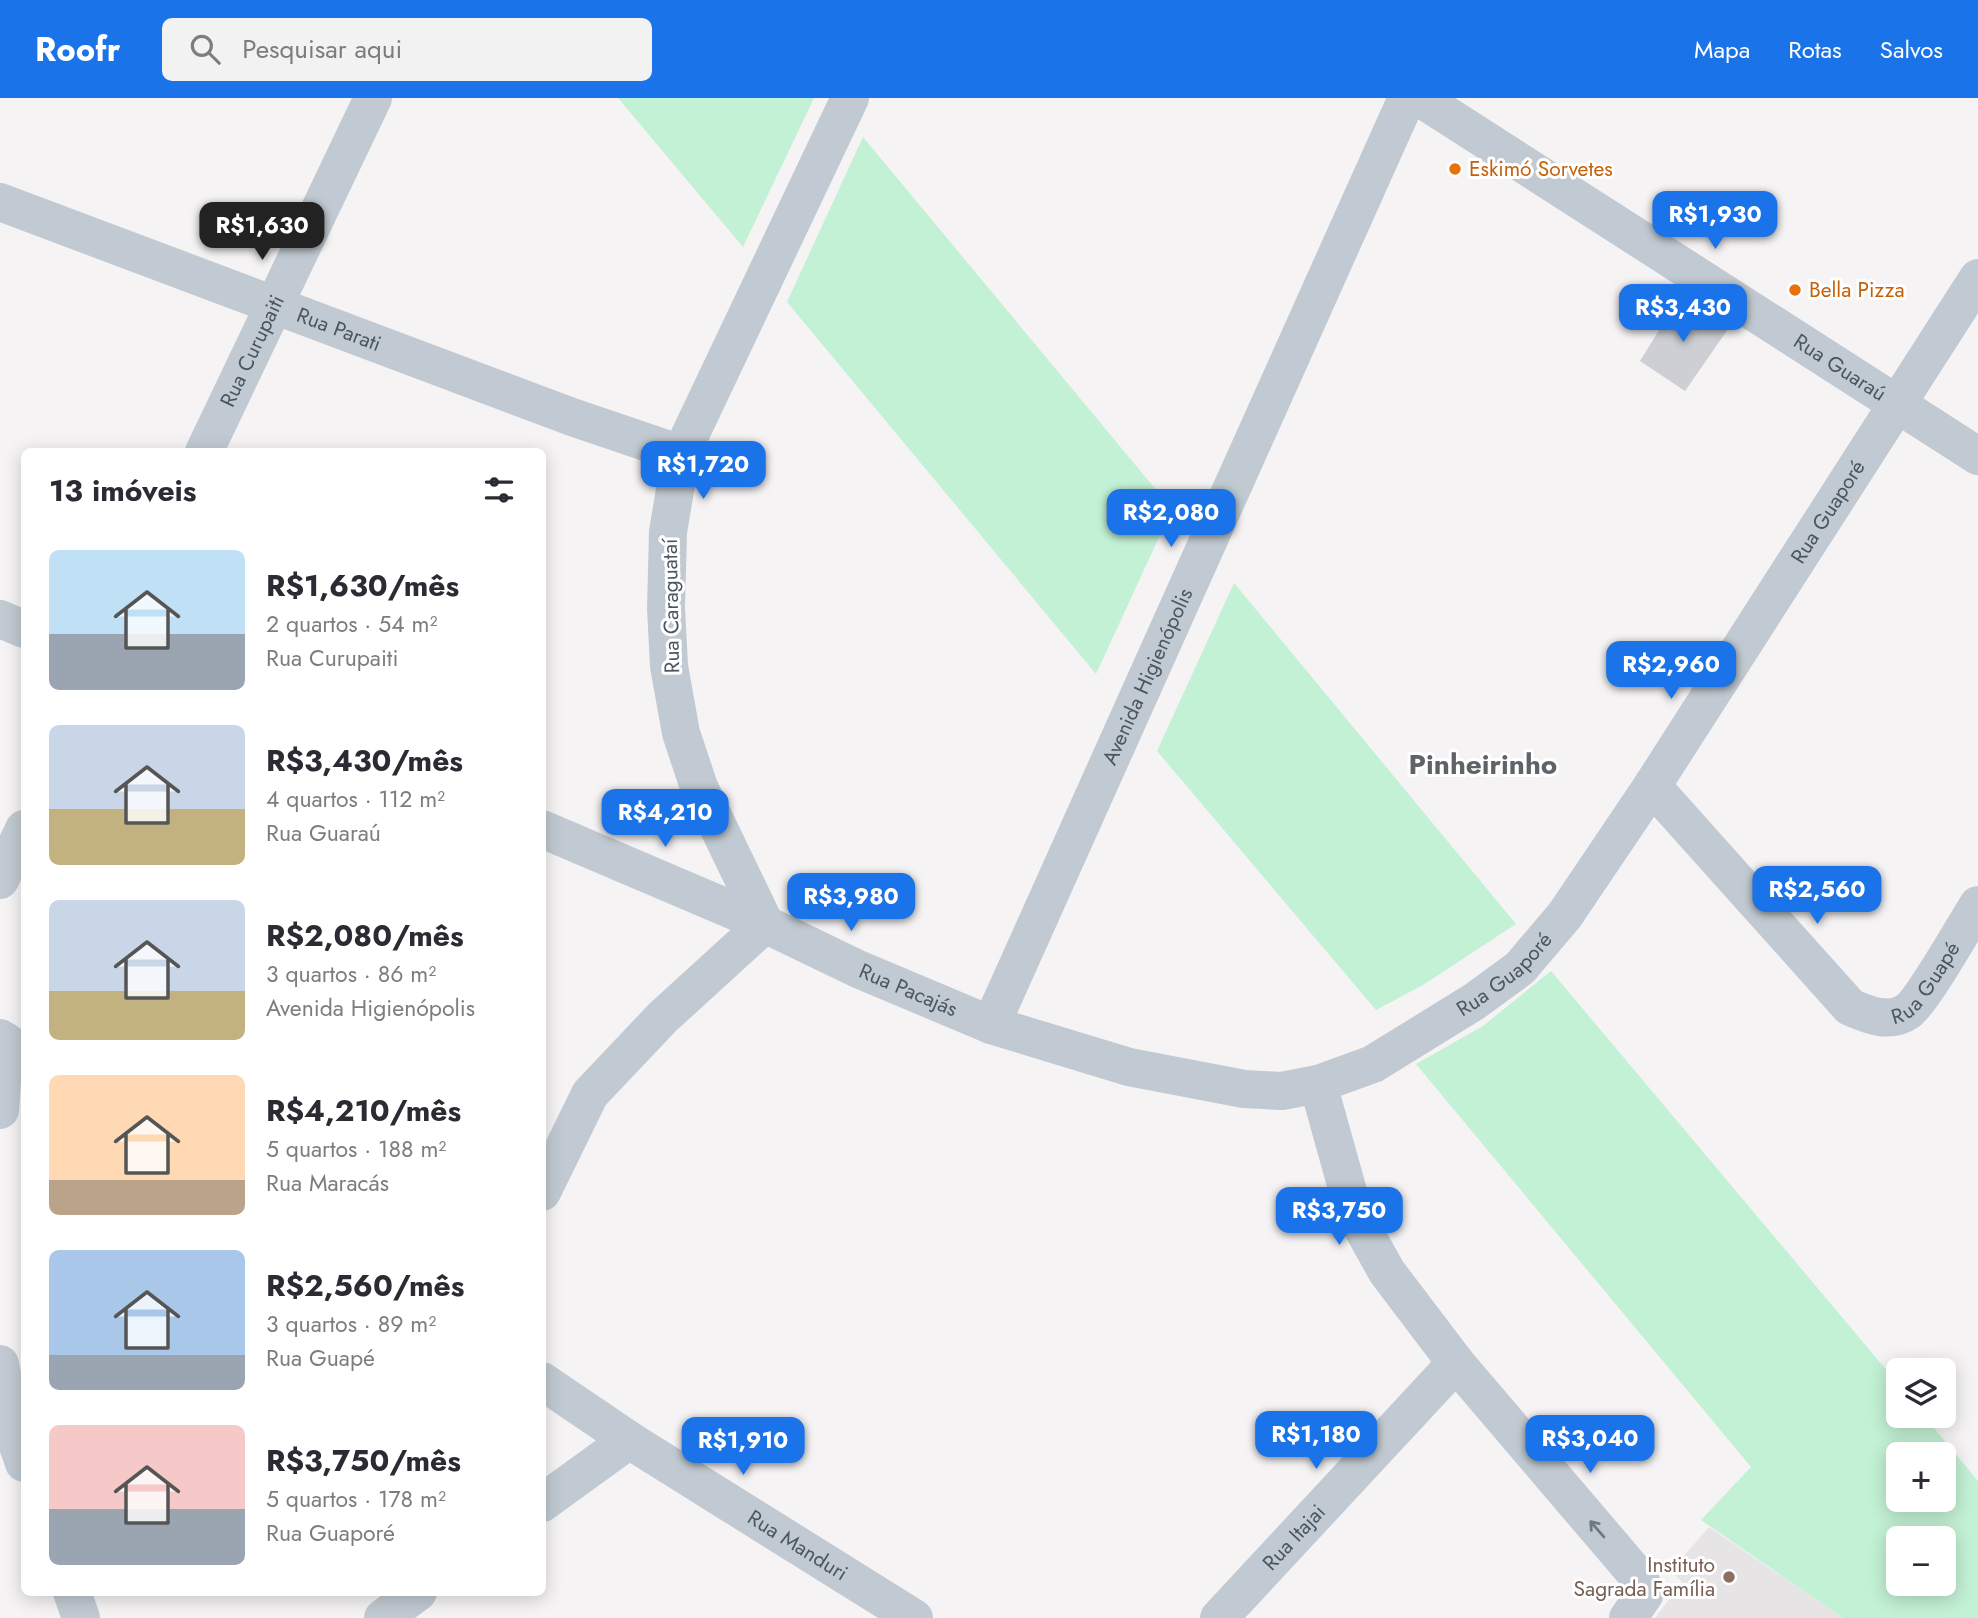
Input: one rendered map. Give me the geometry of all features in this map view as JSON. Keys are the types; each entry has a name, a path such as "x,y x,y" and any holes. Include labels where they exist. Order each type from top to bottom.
{"street":[{"name":"Rua Curupaiti","path":"206,448 373,98"},
{"name":"Rua Caraguataí","path":"765,925 699,787 681,733 669,666 666,608 668,533 681,454 850,98"},
{"name":"Avenida Higienópolis","path":"991,1025 1407,98"},
{"name":"Rua Guaraú","path":"1420,98 1978,456"},
{"name":"Rua Parati","path":"0,202 572,417 681,454"},
{"name":"Rua Guaporé","path":"1318,1084 1373,1064 1475,1001 1520,968 1565,915 1652,786 1978,278"},
{"path":"0,619 21,628"},
{"name":"Rua Guapé","path":"1652,786 1850,1007 1867,1015 1888,1018 1908,1010 1978,905"},
{"name":"Rua Pacajás","path":"546,831 991,1025 1129,1067 1244,1089 1282,1091 1318,1084"},
{"path":"0,880 21,835"},
{"path":"546,1184 590,1094 663,1017 765,925"},
{"path":"0,1110 10,1044"},
{"path":"1318,1084 1354,1213 1387,1272 1456,1363 1636,1574 1644,1595 1634,1611"},
{"name":"Rua Itajai","path":"1219,1618 1456,1363"},
{"path":"0,1364 13,1431 21,1454"},
{"name":"Rua Manduri","path":"546,1384 629,1440 914,1618"},
{"path":"546,1500 629,1440"},
{"path":"73,1596 81,1618"},
{"path":"383,1618 413,1596"}],"shaded area":[{"name":"Instituto Sagrada Família","path":"1709,1527 1843,1618 1655,1618 1682,1582 1671,1571"}],"green space":[{"path":"618,98 814,98 743,247"},
{"path":"863,137 1172,509 1096,674 787,302"},
{"path":"1234,583 1516,924 1423,985 1376,1010 1157,751"},
{"path":"1551,971 1886,1370 1886,1428 1934,1428 1946,1442 1886,1442 1886,1512 1956,1512 1956,1455 1978,1481 1978,1618 1843,1618 1701,1520 1751,1467 1416,1064 1483,1026"}],"building":[{"path":"1679,298 1728,329 1685,391 1640,361"}],"place":[{"name":"Eskimó Sorvetes","path":"1455,169"},
{"name":"Bella Pizza","path":"1795,290"},
{"name":"Instituto Sagrada Família","path":"1729,1577"}],"district":[{"name":"Pinheirinho","path":"1483,764"}]}
